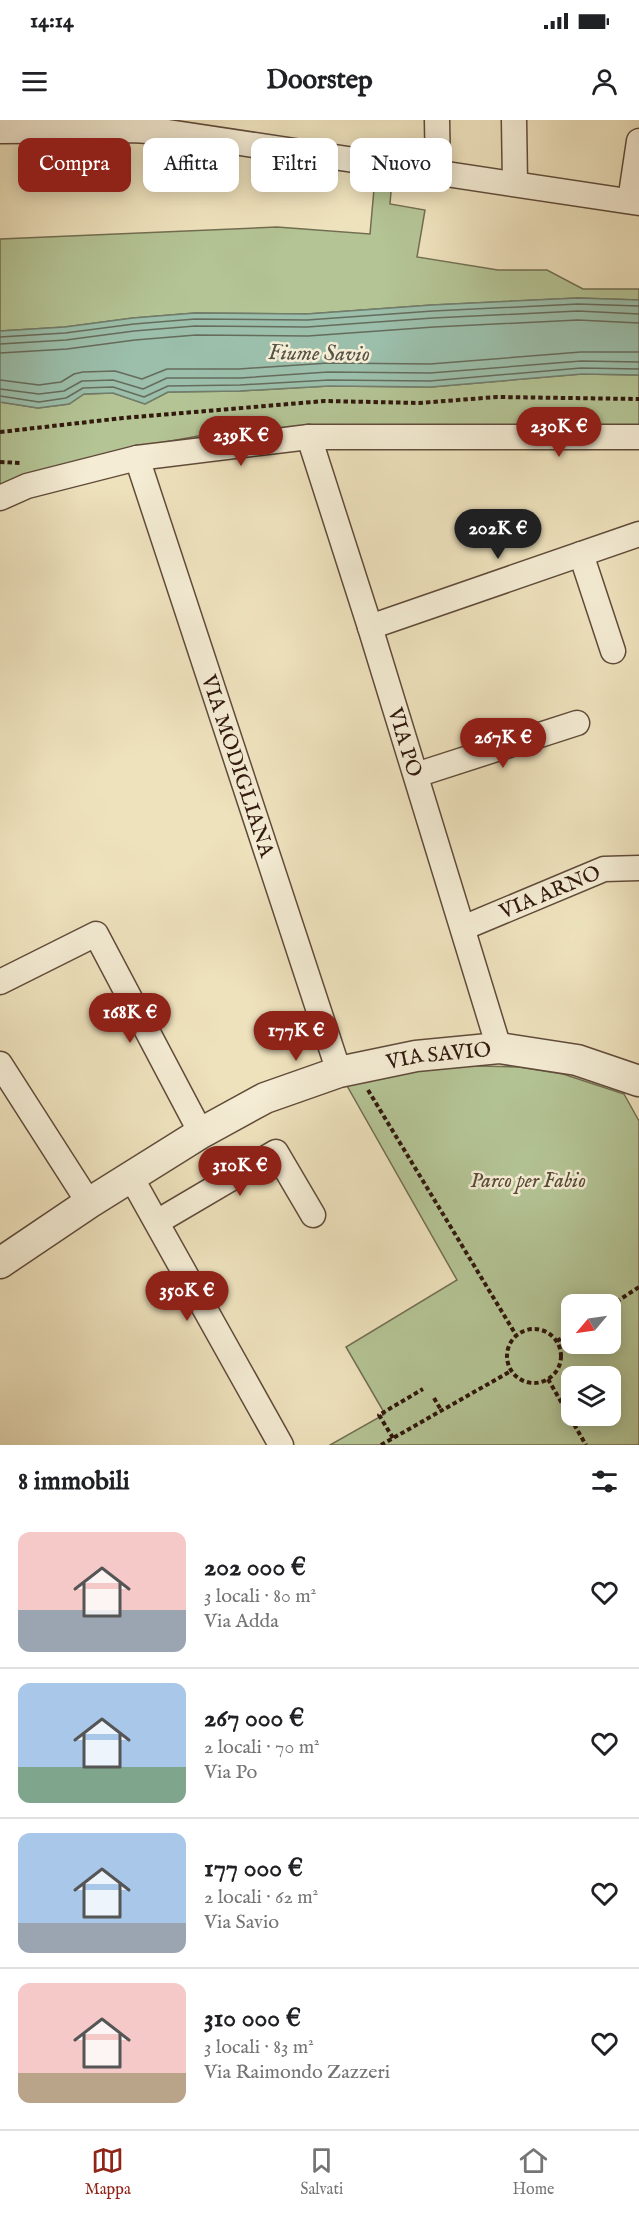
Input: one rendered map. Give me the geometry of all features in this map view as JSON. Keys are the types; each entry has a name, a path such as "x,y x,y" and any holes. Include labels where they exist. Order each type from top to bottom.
{"street":[{"path":"437,120 437,138"},
{"path":"514,120 515,183"},
{"path":"0,131 168,132 350,160"},
{"path":"452,175 635,202 639,141"},
{"path":"0,498 27,486 137,458 309,437 639,437"},
{"name":"VIA PO","path":"309,437 370,627 499,1048"},
{"name":"VIA MODIGLIANA","path":"137,458 347,1071"},
{"path":"370,627 639,534"},
{"path":"580,554 613,651"},
{"path":"416,775 577,723"},
{"name":"VIA ARNO","path":"463,928 604,869 639,868"},
{"path":"0,982 96,934 201,1133"},
{"name":"VIA SAVIO","path":"0,1263 89,1203 201,1133 266,1098 347,1071 416,1056 499,1048 577,1060 639,1081"},
{"path":"0,1064 89,1203"},
{"path":"156,1222 276,1152 313,1215"},
{"path":"131,1177 281,1445"}],"path":[{"path":"0,432 123,418 325,401 419,404 497,397 639,399"},
{"path":"347,1071 516,1335"},
{"path":"621,1299 639,1287"},
{"path":"530,1329 538,1329 552,1335 557,1341 561,1358 559,1366 548,1379 532,1383 523,1381 511,1371 507,1356 511,1341 516,1335 530,1329"},
{"path":"557,1341 561,1339"},
{"path":"381,1445 511,1371"},
{"path":"548,1379 586,1445"},
{"path":"393,1438 379,1415 423,1389"},
{"path":"434,1398 441,1410"}],"green space":[{"path":"374,192 391,192 390,204 425,210 417,257 498,270 547,270 583,289 639,289 639,300 578,298 307,314 195,313 65,327 0,331 0,239 277,227 370,234"},
{"path":"582,374 639,375 639,426 209,434 138,447 0,491 0,402 38,408 69,404 84,394 113,393 145,404 168,392 329,386 431,387"},
{"name":"Parco per Fabio","path":"439,1065 519,1067 563,1074 624,1094 639,1121 639,1445 330,1445 385,1414 346,1347 457,1280 346,1084"}],"water":[{"name":"Fiume Savio","path":"578,298 639,300 639,375 582,374 431,387 329,386 168,392 145,404 113,393 84,394 69,404 38,408 0,402 0,331 65,327 195,313 307,314"}]}
